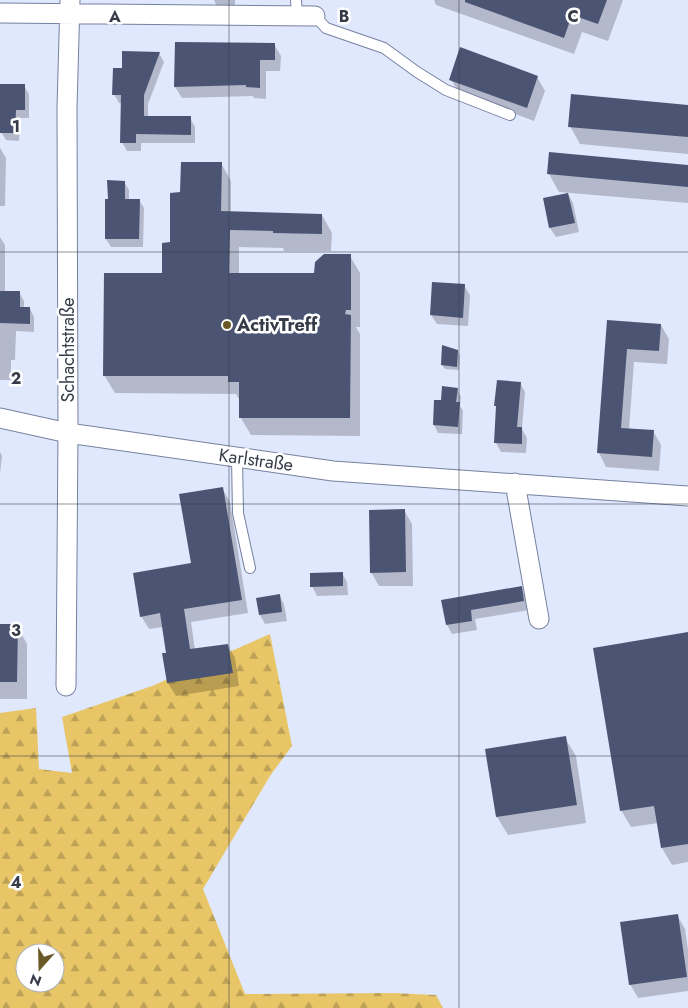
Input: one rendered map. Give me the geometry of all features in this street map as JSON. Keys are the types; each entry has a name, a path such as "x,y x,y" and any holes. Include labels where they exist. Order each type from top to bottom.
{"street":[{"path":"0,13 70,7 303,11"},
{"name":"Schachtstraße","path":"66,686 68,433 67,108 70,7"},
{"name":"Karlstraße","path":"0,418 68,433 333,471 688,496"},
{"path":"515,483 539,619"}],"lane":[{"path":"303,11 326,28 384,48 446,90 510,115"},
{"path":"237,457 238,513 250,568"}],"green space":[{"path":"270,634 292,746 270,776 203,889 245,994 393,993 436,995 443,1008 0,1008 0,713 36,708 39,769 72,773 62,717 152,686"}],"building":[{"path":"465,0 607,0 598,24 572,15 564,38 465,2"},
{"path":"175,42 275,43 275,60 260,60 260,88 246,87 246,85 174,87"},
{"path":"460,47 538,76 527,108 449,80"},
{"path":"122,51 160,52 144,95 144,116 191,116 191,135 136,134 136,143 120,143 121,95 112,95 113,68 122,68"},
{"path":"0,84 25,84 25,110 16,110 15,133 0,133"},
{"path":"571,94 688,105 688,137 568,127"},
{"path":"549,152 688,165 688,187 547,174"},
{"name":"ActivTreff","path":"181,162 222,162 221,211 322,214 322,234 230,230 229,273 314,273 315,262 324,254 351,254 351,310 346,310 345,314 351,315 350,418 239,418 239,382 228,382 228,376 103,376 104,273 162,273 162,243 170,242 170,193 180,192"},
{"path":"107,180 125,181 125,199 140,199 139,239 105,239 105,199 108,199"},
{"path":"568,193 575,223 549,228 543,198"},
{"path":"432,282 465,284 463,318 430,315"},
{"path":"0,291 20,291 20,307 30,307 30,324 0,323"},
{"path":"607,320 661,324 659,351 627,349 621,428 654,430 652,457 597,453"},
{"path":"442,345 458,350 457,367 441,365"},
{"path":"497,380 521,382 517,427 522,427 522,444 494,443 496,406 494,406"},
{"path":"442,386 458,388 456,402 460,402 458,427 433,425 434,400 441,400"},
{"path":"223,487 242,600 184,609 190,649 228,644 233,673 167,683 162,653 166,653 160,613 140,617 133,573 191,563 179,494"},
{"path":"405,509 406,572 370,573 369,510"},
{"path":"343,572 343,586 310,587 310,573"},
{"path":"522,586 524,601 471,610 472,621 446,625 441,600"},
{"path":"280,594 282,612 259,615 256,598"},
{"path":"0,624 18,624 17,682 0,682"},
{"path":"688,632 688,844 661,848 654,806 620,811 593,648"},
{"path":"566,736 577,805 496,817 485,749"},
{"path":"678,914 687,977 629,985 620,922"}],"place":[{"name":"ActivTreff","path":"227,325"}]}
